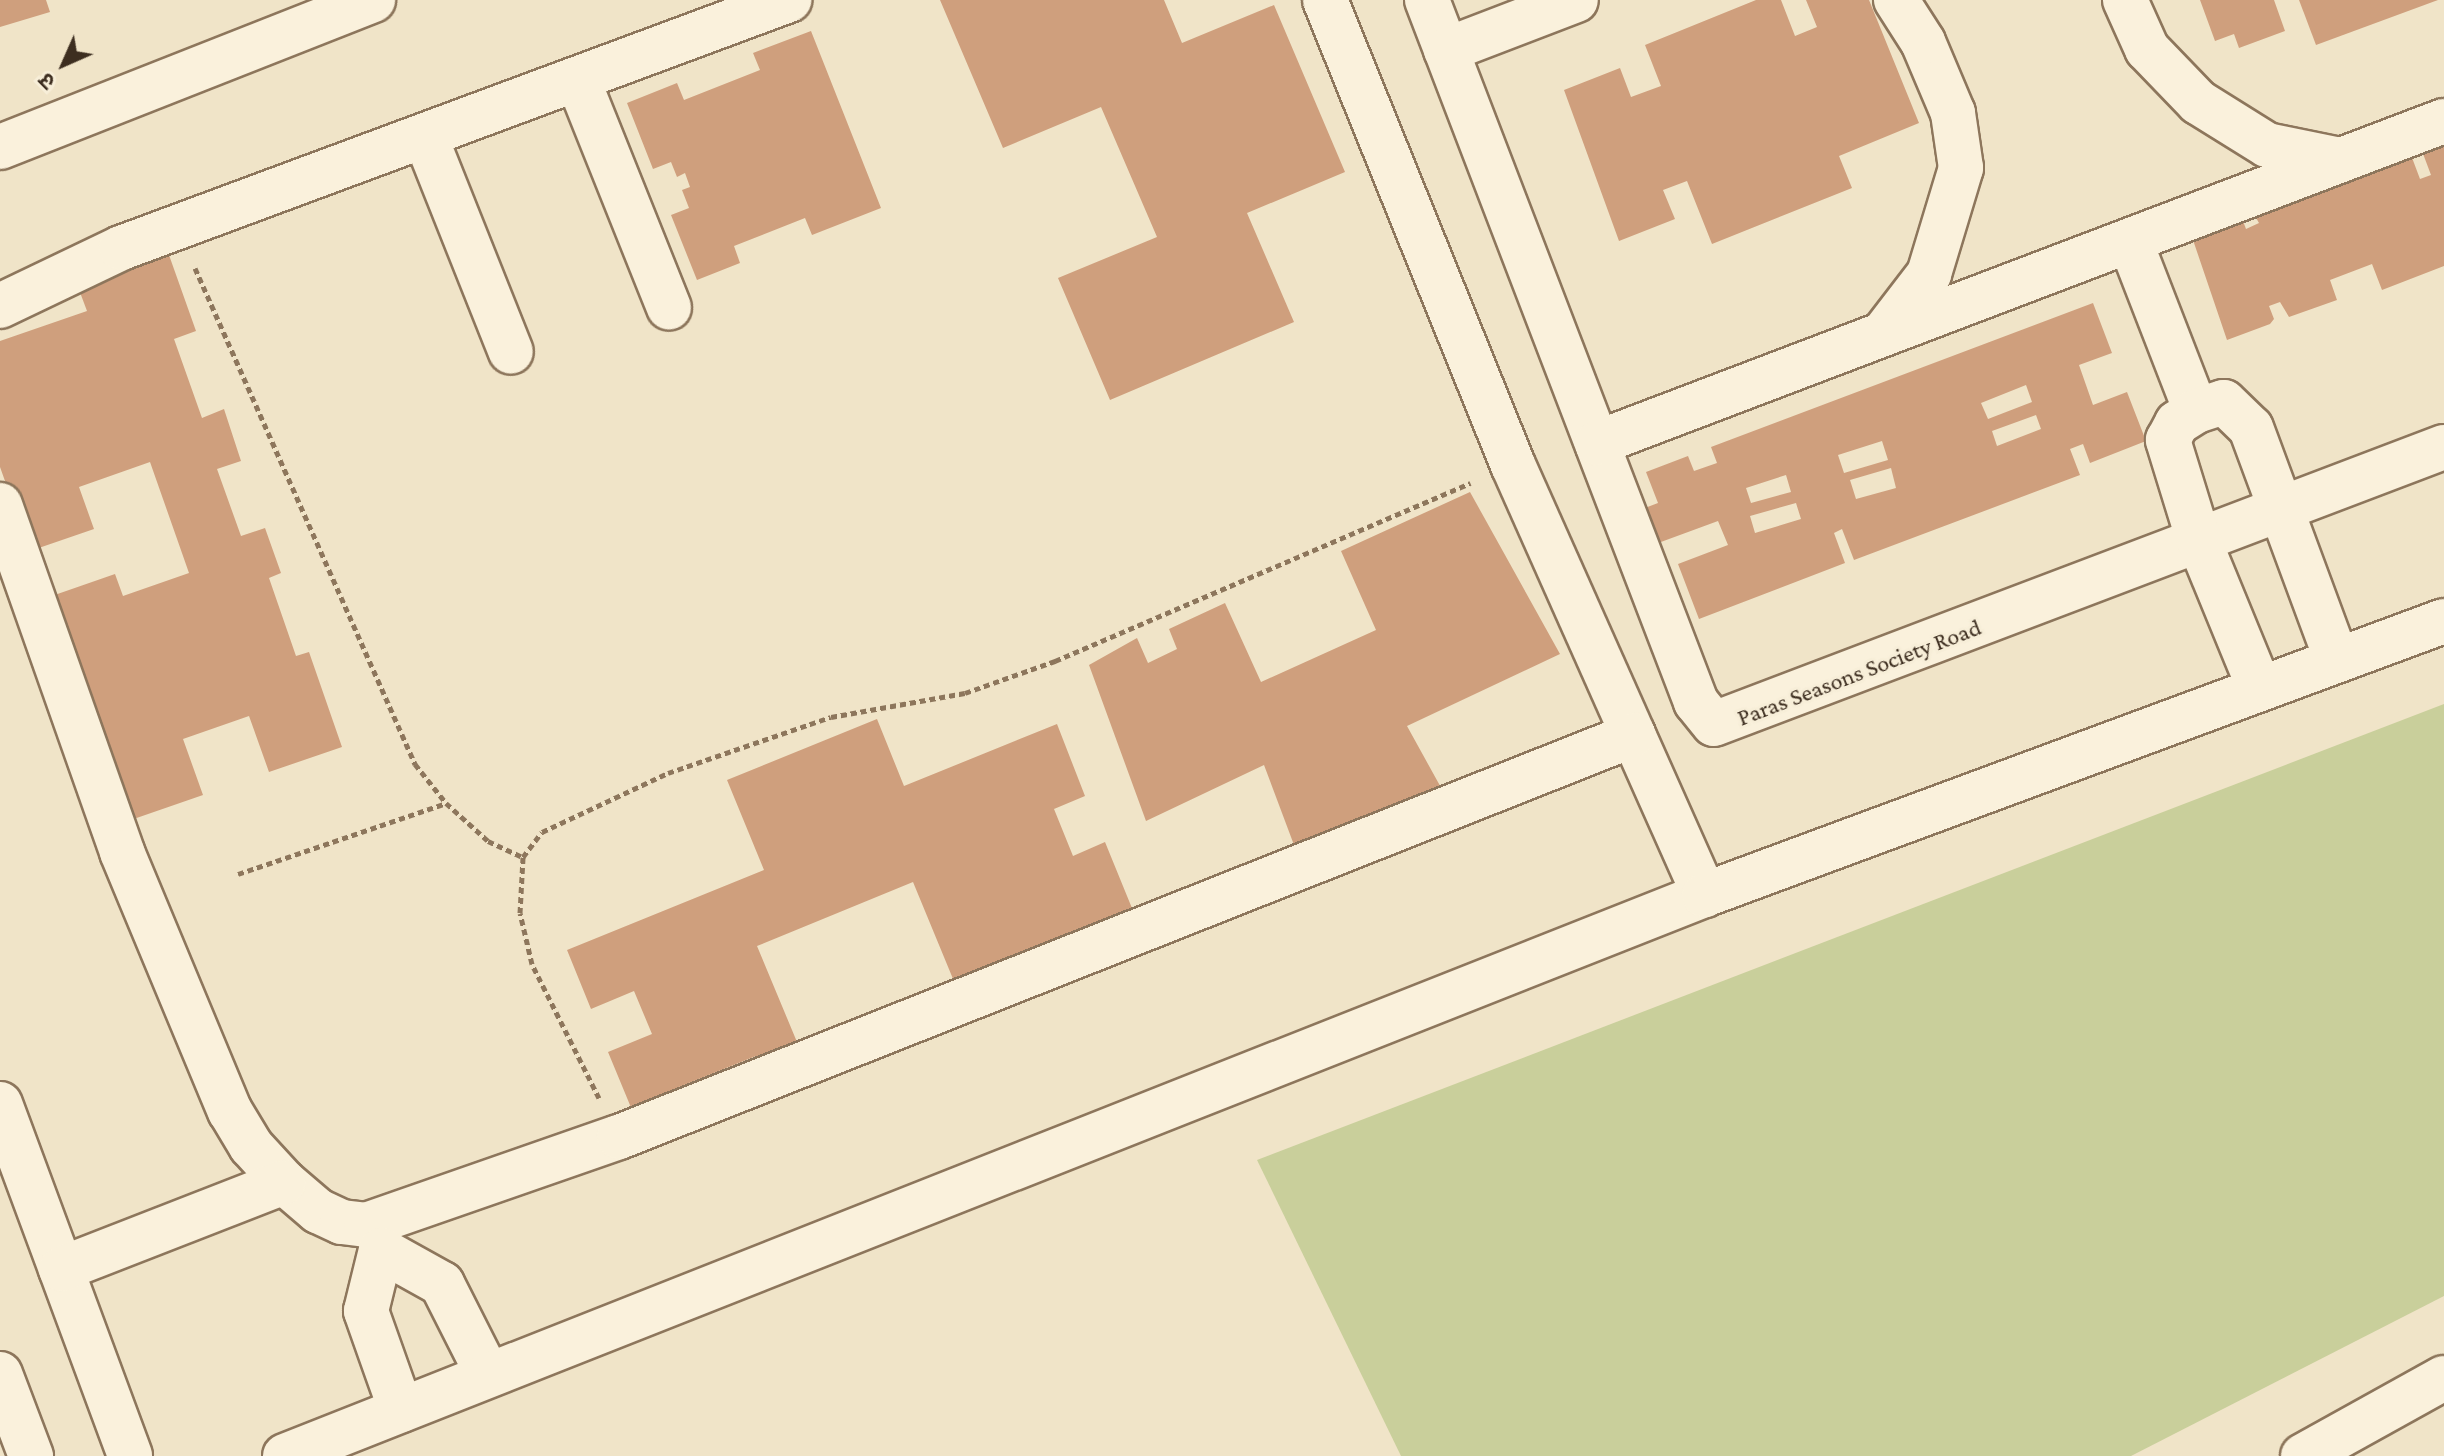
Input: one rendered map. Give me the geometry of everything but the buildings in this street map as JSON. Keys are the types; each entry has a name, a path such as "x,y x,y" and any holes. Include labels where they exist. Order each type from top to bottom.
{"street":[{"path":"0,147 373,0"},
{"path":"0,306 92,260 789,0"},
{"path":"1325,0 1513,465 1704,895"},
{"name":"Paras Seasons Society Road","path":"1427,0 1696,702 1714,724 2444,447"},
{"path":"1446,50 1576,0"},
{"path":"1883,334 1929,274 1961,168 1953,113 1923,42 1896,0"},
{"path":"2125,0 2147,49 2198,102 2267,145 2340,160"},
{"path":"578,80 669,307"},
{"path":"1597,443 2444,121"},
{"path":"425,136 511,352"},
{"path":"2130,241 2196,411"},
{"path":"2259,687 2199,541 2168,440 2177,423 2196,411 2224,402 2251,428 2336,658"},
{"path":"0,505 122,852 230,1111 251,1146 284,1182 318,1211 374,1238 442,1284 488,1375"},
{"path":"285,1456 1704,895 2336,658 2444,621"},
{"path":"374,1238 619,1137 1633,735"},
{"path":"0,1104 130,1456"},
{"path":"61,1269 284,1182"},
{"path":"374,1238 366,1311 401,1410"},
{"path":"0,1374 31,1456"},
{"path":"2303,1456 2444,1378"}],"path":[{"path":"177,228 415,764 446,803 488,841 523,857"},
{"path":"619,1137 532,964 520,913 523,857 542,832 668,773 831,717 965,693 1040,666 1513,465"},
{"path":"238,874 446,803"}],"green space":[{"path":"2444,704 2444,1296 2131,1456 1401,1456 1257,1160"}]}
